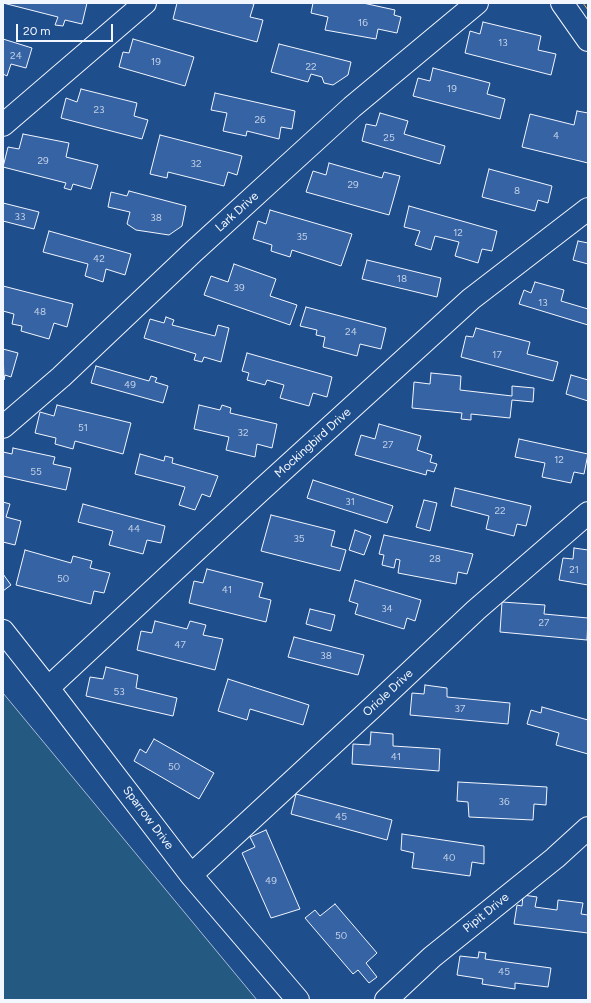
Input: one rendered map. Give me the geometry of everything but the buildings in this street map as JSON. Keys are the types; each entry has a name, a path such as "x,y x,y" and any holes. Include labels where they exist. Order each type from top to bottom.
{"street":[{"path":"3,125 145,3"},
{"name":"Lark Drive","path":"3,427 61,377 193,252 352,107 477,3"},
{"path":"562,3 588,40"},
{"name":"Mockingbird Drive","path":"48,688 260,491 472,299 588,209"},
{"name":"Oriole Drive","path":"191,875 476,610 588,513"},
{"name":"Sparrow Drive","path":"3,631 191,875 298,1000"},
{"name":"Pipit Drive","path":"386,1000 432,957 555,858 588,828"}],"shaded area":[{"path":"3,693 257,1000 3,1000"}],"power":[{"path":"583,3 588,10"}]}
